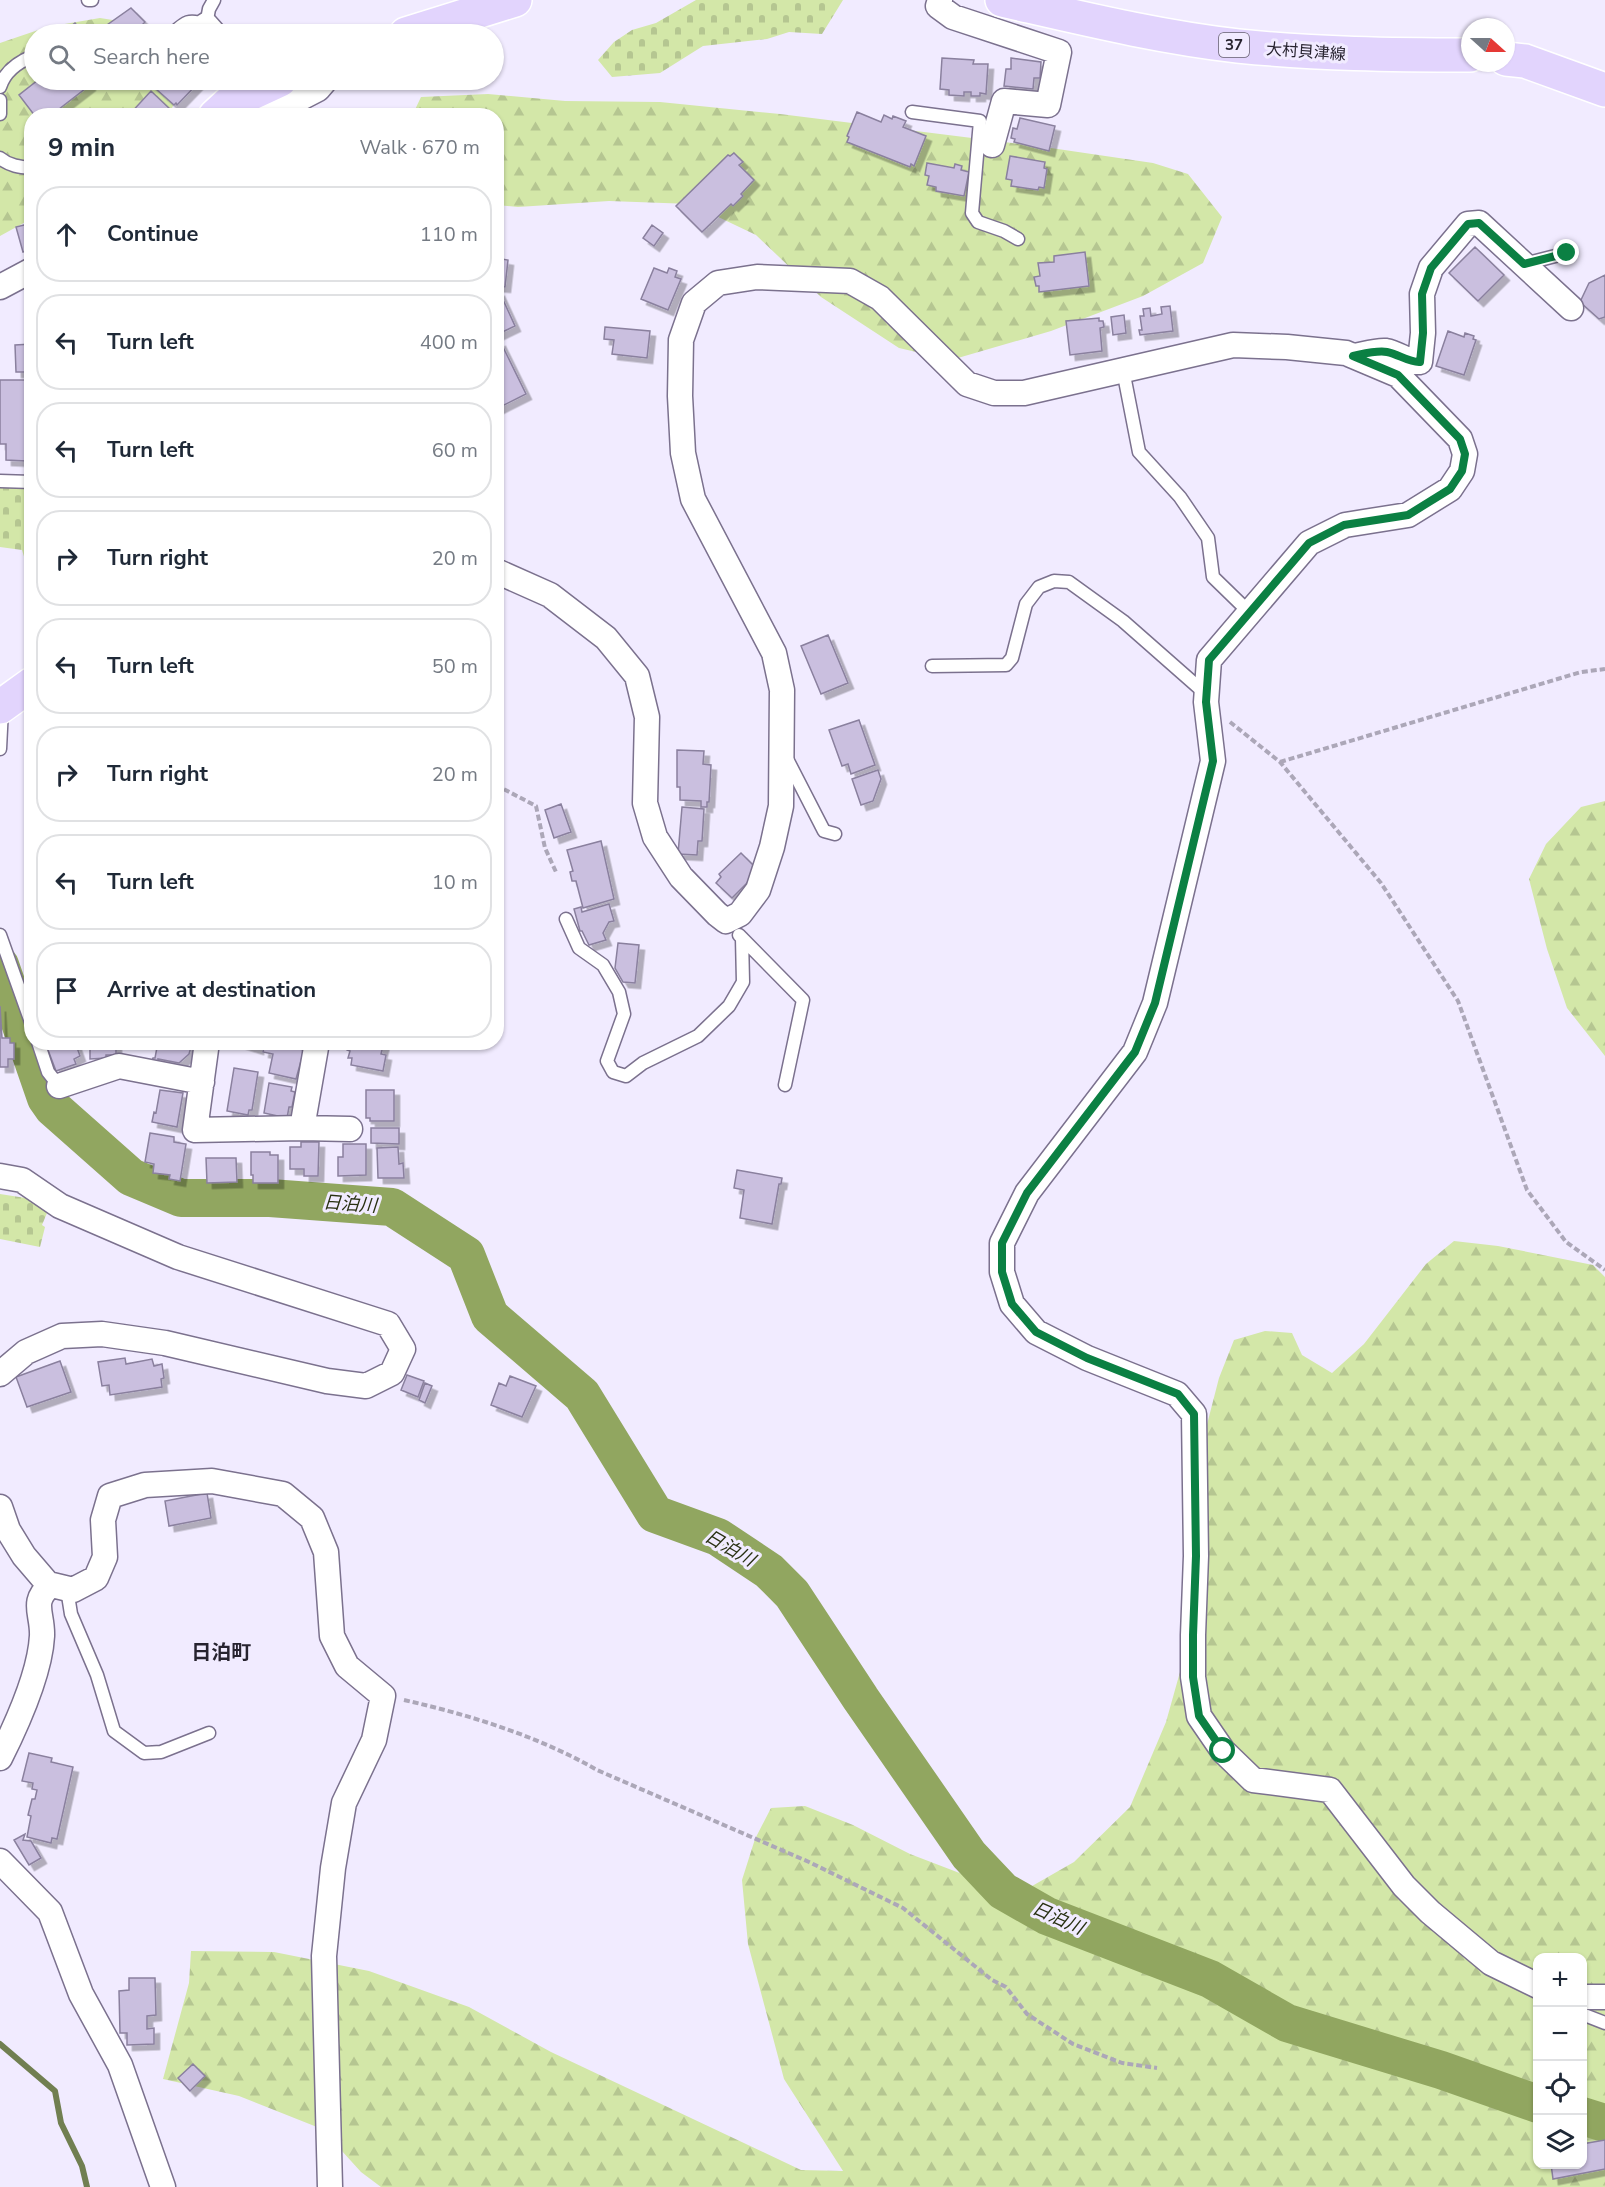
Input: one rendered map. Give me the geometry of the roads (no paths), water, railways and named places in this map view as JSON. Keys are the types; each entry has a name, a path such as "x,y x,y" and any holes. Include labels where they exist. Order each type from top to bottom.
{"main road":[{"path":"438,24 515,0"},
{"name":"大村貝津線","path":"1002,0 1113,27 1238,46 1345,54 1461,55"},
{"path":"1515,60 1525,61 1605,90"},
{"path":"224,108 258,90"}],"street":[{"path":"940,0 938,6 953,17 1059,52 1048,105 1005,101 992,145"},
{"path":"281,108 316,90"},
{"path":"981,121 1002,110"},
{"path":"1353,356 1384,351 1400,355 1414,363 1420,362 1423,333 1422,294 1431,268 1468,224 1479,223 1571,308"},
{"path":"0,287 24,274"},
{"path":"504,575 550,595 606,638 637,676 647,717 645,804 655,837 681,877 734,929 740,914 758,890 781,806 782,690 774,653 693,498 683,453 680,396 681,340 694,303 718,283 757,277 850,281 880,298 967,384 994,393 1024,393 1233,345 1287,346 1346,353 1398,375 1460,439 1465,454 1462,471 1450,489 1408,515 1344,525 1309,543 1209,660 1207,699 1213,761 1155,1003 1135,1052 1027,1193 1002,1243 1002,1272 1012,1304 1036,1332 1087,1358 1178,1394 1194,1414 1196,1556 1193,1677 1199,1716 1223,1751 1253,1780 1330,1790 1404,1886 1430,1912 1491,1963 1533,1984"},
{"path":"206,1050 195,1130 350,1129"},
{"path":"302,1128 316,1050"},
{"path":"58,1086 84,1088 119,1066 202,1082"},
{"path":"0,1176 22,1180 60,1206 178,1257 388,1324 403,1349 392,1373 366,1386 327,1381 165,1343 102,1334 62,1336 26,1352 0,1374"},
{"path":"0,1507 8,1530 24,1556 48,1584 73,1590 96,1578 105,1557 103,1520 110,1496 145,1485 212,1481 283,1494 312,1518 326,1552 332,1636 346,1666 383,1696 374,1740 344,1803 333,1869 324,1956 330,2187"},
{"path":"0,1758 32,1683 42,1636 39,1601 41,1593 59,1587"},
{"path":"0,1861 50,1912 81,1994 120,2065 164,2187"},
{"path":"1587,1997 1605,1997"}],"lane":[{"path":"210,24 209,9 214,0"},
{"path":"182,24 195,20 201,24"},
{"path":"0,87 2,81 17,63 24,60"},
{"path":"0,100 0,114"},
{"path":"912,112 981,121 972,213 978,222 1004,231 1018,239"},
{"path":"0,158 17,167 24,167"},
{"path":"1524,264 1567,253"},
{"path":"1123,370 1139,452 1180,497 1208,538 1213,577 1250,613"},
{"path":"0,481 24,482"},
{"path":"932,666 1006,665 1012,658 1026,604 1039,587 1054,580 1069,582 1123,621 1207,699"},
{"path":"0,749 9,698"},
{"path":"781,748 824,831 835,834"},
{"path":"566,919 579,948 603,965 619,992 624,1014 607,1061 613,1072 626,1076 643,1063 698,1036 729,1006 743,982 734,929"},
{"path":"734,929 802,1000 785,1085"},
{"path":"0,934 24,1002"},
{"path":"41,1050 48,1072 58,1086"},
{"path":"59,1587 97,1675 114,1731 144,1753 161,1752 209,1733"},
{"path":"1587,2016 1605,2023"}],"waterway":[{"name":"日泊川","path":"0,965 24,1034"},
{"name":"日泊川","path":"29,1050 46,1098 53,1108 131,1177 181,1198 270,1198 392,1207 466,1255 490,1316 582,1395 655,1514 718,1537 769,1571 792,1594 861,1699 969,1855 1003,1891 1047,1916 1210,1979 1287,2023 1441,2070 1533,2102"},
{"path":"0,2044 55,2091 61,2123 82,2166 87,2187"},
{"name":"日泊川","path":"1587,2118 1605,2123"}],"district":[{"name":"日泊町","path":"221,1652"}]}
